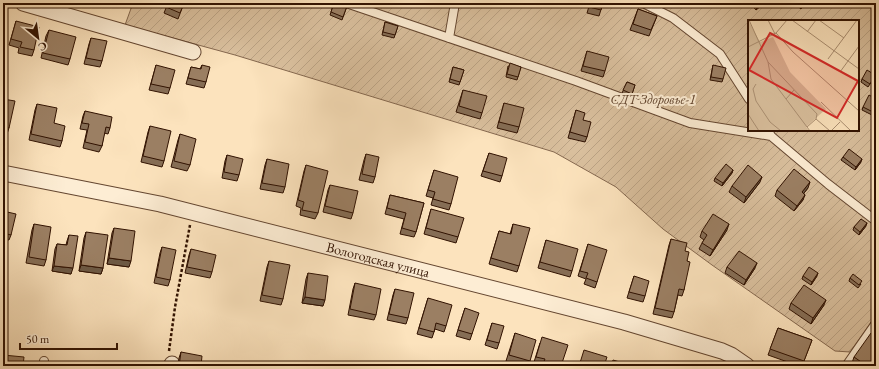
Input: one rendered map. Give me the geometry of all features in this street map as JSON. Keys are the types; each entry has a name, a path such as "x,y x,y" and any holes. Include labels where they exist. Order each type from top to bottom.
{"street":[{"path":"23,3 193,52"},
{"name":"Вологодская улица","path":"3,173 160,204 624,322 722,351 731,355 747,366"}],"lane":[{"path":"346,3 576,81 690,123 748,130"},
{"path":"449,38 455,3"},
{"path":"643,3 673,18 720,54 748,97"},
{"path":"753,131 769,133 828,184 876,221"},
{"path":"846,366 876,323"}],"path":[{"path":"172,365 169,356 175,307 192,213"}],"green space":[{"name":"СДТ Здоровье-1","path":"133,3 876,3 876,315 850,352 835,351 663,229 616,187 554,152 235,55 125,25"}],"building":[{"path":"168,3 184,3 180,13 166,7"},
{"path":"334,3 347,6 343,17 331,12"},
{"path":"590,3 603,3 601,10 589,7"},
{"path":"754,3 762,3 757,7"},
{"path":"638,9 657,16 651,30 633,24"},
{"path":"16,21 39,27 34,50 20,47 22,42 11,39"},
{"path":"385,22 398,26 395,35 383,32"},
{"path":"49,30 76,37 70,59 43,53"},
{"path":"91,38 107,41 102,61 86,58"},
{"path":"587,51 609,57 605,71 583,66"},
{"path":"510,63 521,67 518,77 507,74"},
{"path":"156,65 175,70 170,88 151,84"},
{"path":"202,65 210,67 206,82 188,78 191,67 201,69"},
{"path":"713,65 726,68 723,79 711,77"},
{"path":"453,67 464,70 460,82 450,79"},
{"path":"867,70 875,75 870,84 862,79"},
{"path":"627,82 635,85 632,94 623,90"},
{"path":"463,90 487,96 482,113 459,106"},
{"path":"869,95 876,99 876,107 873,112 863,107"},
{"path":"3,99 15,101 9,128 3,127"},
{"path":"504,103 524,108 519,127 499,122"},
{"path":"37,104 57,108 54,123 65,126 62,141 31,134"},
{"path":"576,110 585,113 583,120 591,122 587,137 570,132"},
{"path":"85,111 112,117 110,128 106,127 102,146 85,142 89,124 82,123"},
{"path":"150,126 171,131 164,161 143,156"},
{"path":"180,134 196,139 190,165 174,161"},
{"path":"849,149 862,159 856,167 843,157"},
{"path":"489,153 507,158 502,176 483,171"},
{"path":"366,154 379,157 375,177 362,174"},
{"path":"227,155 243,159 239,175 224,172"},
{"path":"267,159 289,164 285,187 262,183"},
{"path":"726,164 733,170 723,183 715,178"},
{"path":"306,165 328,171 318,213 302,210 304,202 298,200"},
{"path":"748,165 762,177 746,197 732,186"},
{"path":"794,169 810,182 802,192 805,195 797,206 777,190"},
{"path":"434,170 458,177 451,204 433,199 435,192 428,190"},
{"path":"330,185 358,191 353,213 325,206"},
{"path":"390,195 424,203 416,232 402,228 406,213 387,208"},
{"path":"431,209 464,218 458,237 426,228"},
{"path":"3,211 16,214 11,235 3,233"},
{"path":"713,214 729,224 713,250 702,243 707,235 702,231"},
{"path":"861,219 867,223 860,232 854,227"},
{"path":"34,224 51,227 46,260 29,257"},
{"path":"513,224 530,228 519,266 491,258 499,231 511,234"},
{"path":"114,228 135,231 131,261 109,258"},
{"path":"86,232 108,235 103,268 81,265"},
{"path":"69,235 78,236 73,268 54,266 57,244 67,245"},
{"path":"671,239 687,243 685,251 689,252 687,261 690,262 684,290 679,289 674,312 655,308"},
{"path":"546,240 578,249 572,271 540,262"},
{"path":"588,244 607,250 597,282 586,278 588,273 580,271"},
{"path":"162,247 176,250 170,280 156,277"},
{"path":"191,249 216,255 212,272 187,267"},
{"path":"739,251 757,263 746,280 727,267"},
{"path":"269,261 290,265 283,299 262,295"},
{"path":"809,267 818,273 812,282 803,276"},
{"path":"308,273 328,276 325,300 305,297"},
{"path":"853,274 862,281 859,285 850,278"},
{"path":"634,276 649,281 645,296 629,292"},
{"path":"355,283 381,289 376,315 350,309"},
{"path":"804,285 826,300 813,318 791,303"},
{"path":"395,289 414,293 408,318 389,314"},
{"path":"428,298 452,305 446,326 436,323 434,332 419,328"},
{"path":"465,308 479,313 472,334 458,330"},
{"path":"492,323 504,326 499,343 487,340"},
{"path":"778,328 812,340 804,361 770,349"},
{"path":"515,333 536,340 530,361 509,355"},
{"path":"871,333 876,337 876,366 867,366 854,357"},
{"path":"542,337 568,345 561,366 542,366 545,359 536,357"},
{"path":"584,350 607,357 604,366 579,366"},
{"path":"181,352 202,356 201,366 179,366"},
{"path":"3,355 24,357 23,366 3,366"},
{"path":"613,360 633,366 611,366"},
{"path":"136,363 159,365 159,366 136,366"},
{"path":"54,364 69,366 54,366"}]}
